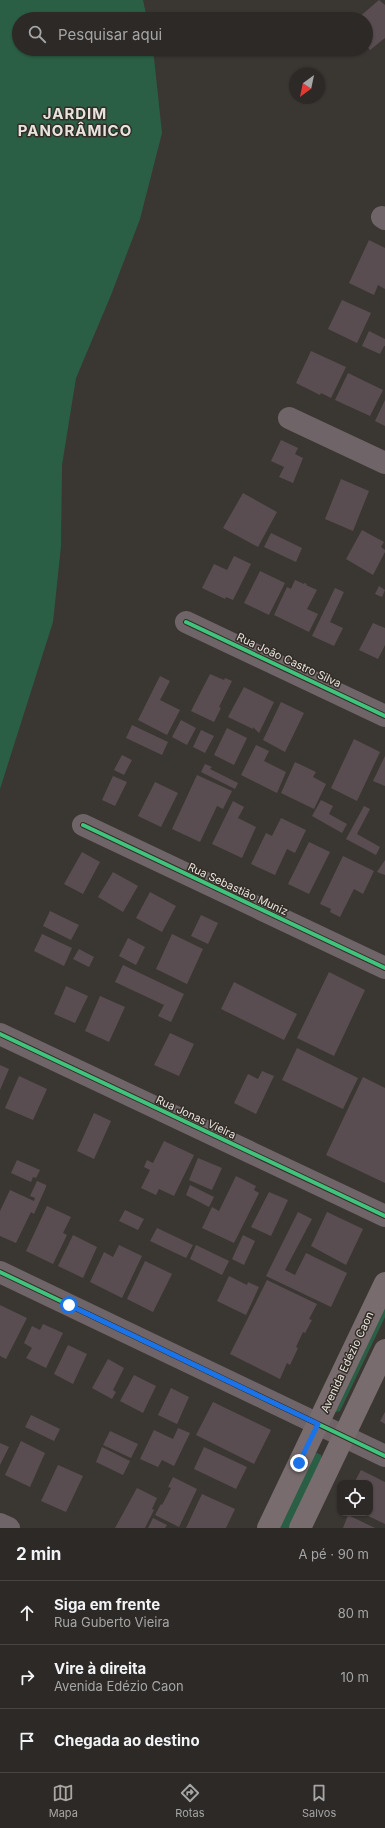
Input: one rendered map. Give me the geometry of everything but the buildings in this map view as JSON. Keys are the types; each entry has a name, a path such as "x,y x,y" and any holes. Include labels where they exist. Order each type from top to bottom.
{"main road":[{"name":"Avenida Edézio Caon","path":"268,1528 385,1283"},
{"path":"300,1528 385,1350"}],"street":[{"path":"289,418 385,463"},
{"name":"Rua João Castro Silva","path":"186,622 385,716"},
{"name":"Rua Sebastião Muniz","path":"83,825 385,968"},
{"name":"Rua Jonas Vieira","path":"0,1034 385,1216"},
{"path":"0,1272 385,1456"},
{"path":"0,1524 9,1528"}],"green space":[{"path":"0,0 143,0 146,12 12,12 12,56 154,56 162,133 140,219 111,295 76,378 62,465 61,546 53,622 0,789"},
{"path":"385,1294 385,1317 340,1411 332,1411"},
{"path":"317,1453 321,1455 322,1459 289,1528 278,1528 313,1455"}],"cycle path":[{"path":"186,622 385,716"},
{"path":"83,825 385,968"},
{"path":"0,1034 385,1216"},
{"path":"0,1272 385,1456"}],"district":[{"name":"JARDIM PANORÂMICO","path":"75,122"}],"route":[{"path":"69,1305 318,1424 299,1463"}]}
